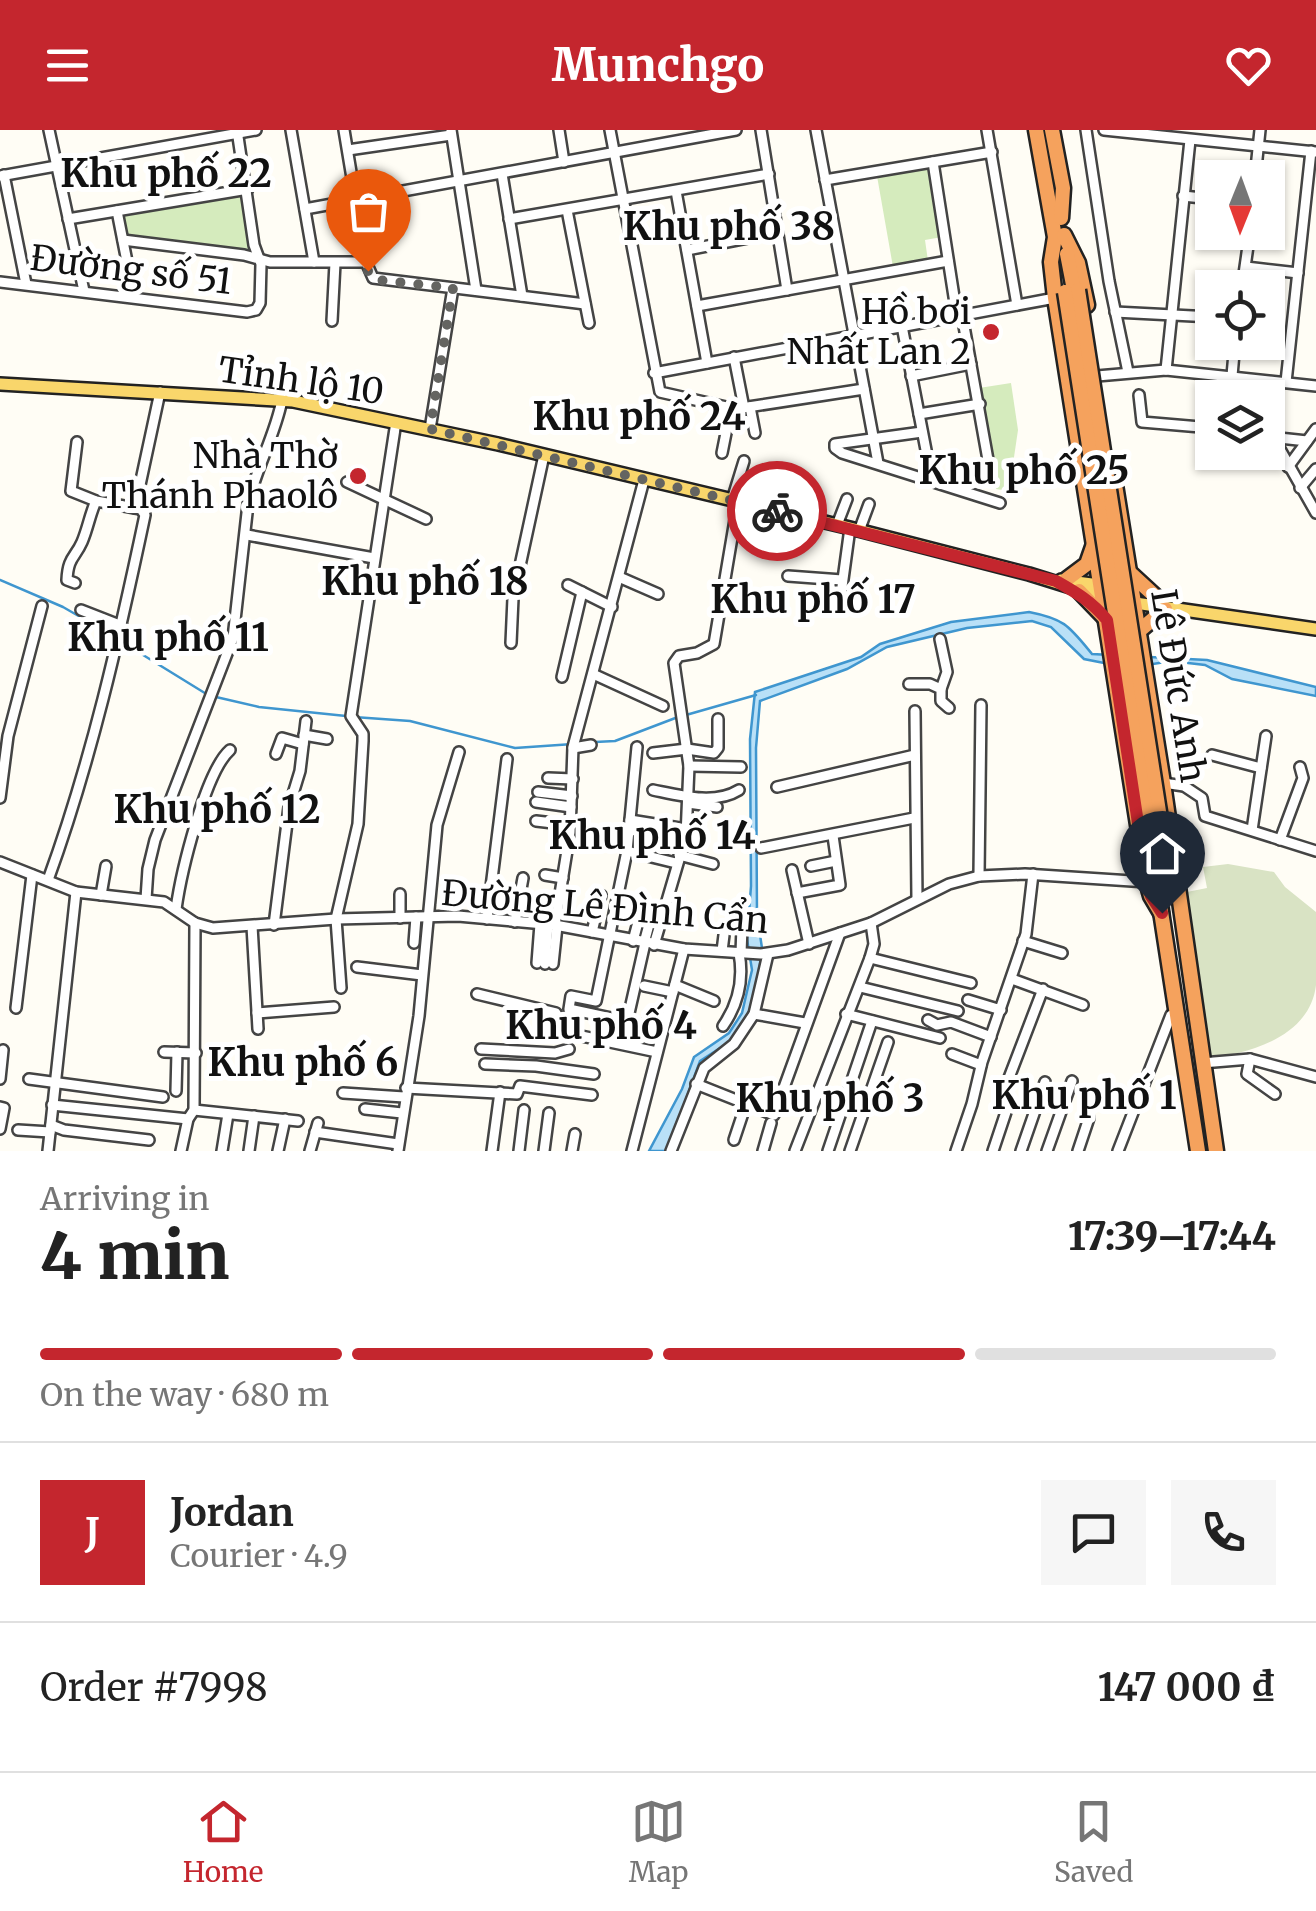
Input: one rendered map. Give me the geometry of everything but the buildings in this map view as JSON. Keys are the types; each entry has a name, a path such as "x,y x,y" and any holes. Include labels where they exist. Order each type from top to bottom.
{"highway":[{"name":"Lê Đức Anh","path":"1036,130 1059,236 1083,280 1134,598 1163,783 1162,886 1198,1151"},
{"path":"1044,130 1061,218"},
{"path":"1052,130 1063,188 1059,236 1066,292 1090,418 1162,886"},
{"name":"Lê Đức Anh","path":"1059,236 1052,262 1066,292 1084,480 1118,696 1177,949 1207,1151"},
{"path":"1084,480 1102,484 1114,476"},
{"path":"1061,580 1087,564 1094,541 1108,544 1124,535"},
{"path":"1079,592 1108,626 1138,631 1166,604 1130,574"},
{"path":"1118,696 1130,691 1149,695"},
{"name":"Lê Đức Anh","path":"1162,886 1190,982 1216,1151"},
{"path":"1177,949 1190,982"},
{"name":"Lê Đức Anh","path":"1171,971 1170,1015 1190,1151"}],"main road":[{"name":"Tỉnh lộ 10","path":"0,384 282,400 430,429 1102,591 1316,629"},
{"name":"Tỉnh lộ 10","path":"1061,580 1079,592 1102,591"}],"street":[{"path":"49,130 84,291"},
{"path":"26,284 2,175 256,130"},
{"path":"291,130 314,262"},
{"path":"344,130 366,262 373,278 585,304"},
{"path":"397,130 399,143"},
{"path":"559,130 564,162"},
{"path":"610,130 654,373 662,394 747,408 864,389"},
{"path":"664,130 666,143"},
{"path":"305,209 736,130"},
{"path":"761,130 788,290"},
{"path":"816,130 878,463"},
{"path":"987,130 1018,305"},
{"path":"1086,130 1128,372"},
{"path":"1104,130 1314,152 1286,382"},
{"path":"1258,160 1260,130"},
{"path":"237,132 254,245 261,260"},
{"path":"348,150 451,132 476,290"},
{"path":"1166,370 1190,140"},
{"path":"825,180 992,152"},
{"path":"933,162 948,261 980,404 990,471"},
{"path":"502,174 522,296"},
{"path":"509,219 769,174"},
{"path":"68,219 248,189"},
{"path":"676,191 706,362"},
{"path":"1183,196 1195,197"},
{"path":"567,210 589,323"},
{"path":"117,211 134,297"},
{"path":"0,224 14,222"},
{"path":"687,250 778,232"},
{"path":"123,240 261,260 366,262"},
{"path":"1248,250 1246,268 1298,273"},
{"name":"Đường số 51","path":"0,282 248,312 256,310 260,303 261,260"},
{"path":"697,306 948,261"},
{"path":"332,321 335,262"},
{"path":"430,429 453,288"},
{"path":"654,373 1018,305 1066,292"},
{"path":"1115,312 1195,315"},
{"path":"902,326 932,481"},
{"path":"734,358 756,433"},
{"path":"1232,380 1233,360"},
{"path":"911,376 971,364"},
{"path":"1097,376 1166,370 1316,386"},
{"path":"135,508 160,392"},
{"path":"1139,395 1142,422 1195,427"},
{"path":"146,899 155,840 233,638 252,485 277,425 282,400"},
{"path":"919,414 980,404"},
{"path":"722,454 730,408"},
{"path":"340,988 336,919 358,824 363,742 351,716 396,422"},
{"path":"1288,467 1316,430"},
{"path":"922,432 836,444 835,448 1000,503"},
{"path":"1285,438 1308,441"},
{"path":"48,880 68,826 116,650 146,515 141,509 71,491 77,442"},
{"path":"511,642 513,598 544,456"},
{"path":"644,943 686,829 690,766 674,663 679,656 714,644 744,461"},
{"path":"1285,462 1316,514"},
{"path":"1300,488 1316,469"},
{"path":"550,925 545,964 571,811 573,748 644,480"},
{"path":"347,482 426,519"},
{"path":"841,594 849,528 847,499"},
{"path":"75,583 67,580 68,566 80,546 96,500"},
{"path":"849,528 869,504"},
{"path":"246,535 374,558"},
{"path":"788,576 842,580"},
{"path":"619,577 658,594"},
{"path":"568,586 612,607"},
{"path":"562,677 582,592"},
{"path":"0,798 28,640 42,606"},
{"path":"81,610 121,630"},
{"path":"940,639 947,672 941,701 948,708"},
{"path":"593,674 663,706"},
{"path":"908,684 930,684 941,689"},
{"path":"979,876 981,705"},
{"path":"915,712 917,899"},
{"path":"654,754 686,749 714,752 718,748 718,719"},
{"path":"274,925 289,807 300,771 306,721"},
{"path":"1252,830 1266,736"},
{"path":"276,754 282,738 326,739"},
{"path":"573,748 590,745"},
{"path":"636,747 626,851 596,1002 571,996 569,1009 663,1030"},
{"path":"176,908 186,854 210,785 224,754 230,750"},
{"path":"414,943 422,917 436,825 459,752"},
{"path":"776,787 915,755"},
{"path":"1212,756 1261,768"},
{"path":"487,919 507,759"},
{"path":"690,766 741,767"},
{"path":"1184,786 1185,766"},
{"path":"1280,840 1303,778 1300,767"},
{"path":"548,778 573,779"},
{"path":"1163,783 1184,786 1202,798 1205,816 1315,847"},
{"path":"652,790 717,807"},
{"path":"688,800 730,798 739,790"},
{"path":"538,797 584,819"},
{"path":"536,821 571,811"},
{"path":"762,848 914,818"},
{"path":"630,820 686,829"},
{"path":"797,893 839,886 832,836"},
{"path":"626,851 713,864"},
{"path":"811,866 836,861"},
{"path":"0,862 76,892 146,899 176,908 195,924 198,1049 191,1114 180,1151"},
{"path":"101,895 106,866"},
{"path":"792,870 809,944"},
{"path":"956,1151 1023,941 1033,874"},
{"name":"Đường Lê Đình Cẩn","path":"195,924 213,928 336,919 487,919 550,925 684,949 765,954 871,923 949,884 979,876 1033,874 1162,886"},
{"path":"16,1008 32,875"},
{"path":"544,875 562,878"},
{"path":"515,922 523,878"},
{"path":"49,1151 76,892"},
{"path":"400,894 400,918"},
{"path":"592,932 601,895"},
{"path":"627,1022 649,905"},
{"path":"310,1151 316,1128 398,1148 422,975 422,917"},
{"path":"796,1151 870,958 874,944 871,923"},
{"path":"252,926 258,1029"},
{"path":"722,951 725,927"},
{"path":"722,1026 734,1008 742,983 742,928"},
{"path":"763,1151 805,1023 840,933"},
{"path":"1023,941 1062,953"},
{"path":"632,1151 684,949"},
{"path":"671,1151 708,1062 734,1044 754,1014 765,954"},
{"path":"870,958 972,983"},
{"path":"358,968 422,975"},
{"path":"1012,979 1083,1005"},
{"path":"644,986 674,988 714,1001"},
{"path":"860,986 958,1011"},
{"path":"993,1151 1007,1108 1006,1084 1043,989"},
{"path":"477,994 556,1013"},
{"path":"968,1000 1001,1010"},
{"path":"257,1013 334,1007"},
{"path":"754,1014 805,1023"},
{"path":"846,1014 940,1038"},
{"path":"1118,1151 1170,1015"},
{"path":"928,1020 944,1025 950,1022 991,1037"},
{"path":"828,1151 872,1021"},
{"path":"572,1034 657,1052"},
{"path":"850,1151 888,1042"},
{"path":"164,1052 198,1049"},
{"path":"481,1049 570,1049"},
{"path":"176,1091 177,1052"},
{"path":"952,1054 981,1065"},
{"path":"0,1080 2,1055"},
{"path":"1202,1063 1250,1059 1316,1077"},
{"path":"1250,1059 1247,1074 1275,1094"},
{"path":"485,1064 594,1074"},
{"path":"29,1079 162,1097"},
{"path":"1047,1151 1072,1081"},
{"path":"1021,1151 1045,1082"},
{"path":"696,1084 773,1119"},
{"path":"343,1093 517,1094 520,1086 592,1095"},
{"path":"492,1151 494,1092"},
{"path":"734,1140 746,1104"},
{"path":"52,1105 298,1121"},
{"path":"0,1108 4,1108 0,1130"},
{"path":"365,1109 402,1113"},
{"path":"519,1151 524,1110"},
{"path":"544,1151 549,1113"},
{"path":"222,1151 228,1114"},
{"path":"249,1151 254,1116"},
{"path":"1078,1151 1090,1118"},
{"path":"278,1151 285,1119"},
{"path":"18,1130 50,1128 150,1140"},
{"path":"572,1151 575,1134"}],"green space":[{"path":"930,166 942,237 925,240 928,261 893,267 877,176"},
{"path":"242,194 252,251 128,235 123,214"},
{"path":"1011,383 1018,430 1009,491 996,489 979,388"},
{"path":"1228,864 1274,872 1285,887 1316,912 1316,985 1302,1018 1275,1040 1206,1058 1182,893 1207,888 1203,867"}],"water":[{"path":"1029,612 1065,625 1092,654 1207,660 1316,687 1316,696 1232,679 1205,665 1171,661 1104,663 1084,659 1051,627 1032,621 967,628 887,647 847,669 760,701 756,748 757,915 762,948 755,1005 731,1041 700,1061 667,1151 649,1151 694,1057 729,1033 742,1013 752,970 747,939 751,886 750,739 755,692 861,657 880,644 951,622"}],"waterway":[{"path":"0,580 63,607 115,637"},
{"path":"122,642 208,695"},
{"path":"686,715 756,695"},
{"path":"216,697 259,707 346,716"},
{"path":"354,717 410,721 515,748 573,744"},
{"path":"595,742 615,741 678,717"}],"way so far":[{"path":"368,271 378,280 453,288 430,429 777,511"}],"place":[{"name":"Hồ bơi Nhất Lan 2","path":"991,332"},
{"name":"Nhà Thờ Thánh Phaolô","path":"358,476"}],"district":[{"name":"Khu phố 22","path":"166,173"},
{"name":"Khu phố 38","path":"729,226"},
{"name":"Khu phố 24","path":"639,416"},
{"name":"Khu phố 25","path":"1024,470"},
{"name":"Khu phố 18","path":"425,581"},
{"name":"Khu phố 17","path":"813,599"},
{"name":"Khu phố 11","path":"168,637"},
{"name":"Khu phố 12","path":"217,809"},
{"name":"Khu phố 14","path":"652,835"},
{"name":"Khu phố 4","path":"601,1025"},
{"name":"Khu phố 6","path":"303,1062"},
{"name":"Khu phố 1","path":"1084,1095"},
{"name":"Khu phố 3","path":"830,1098"}],"route":[{"path":"777,511 1056,581 1092,603 1107,620 1147,882 1162,913"}]}
